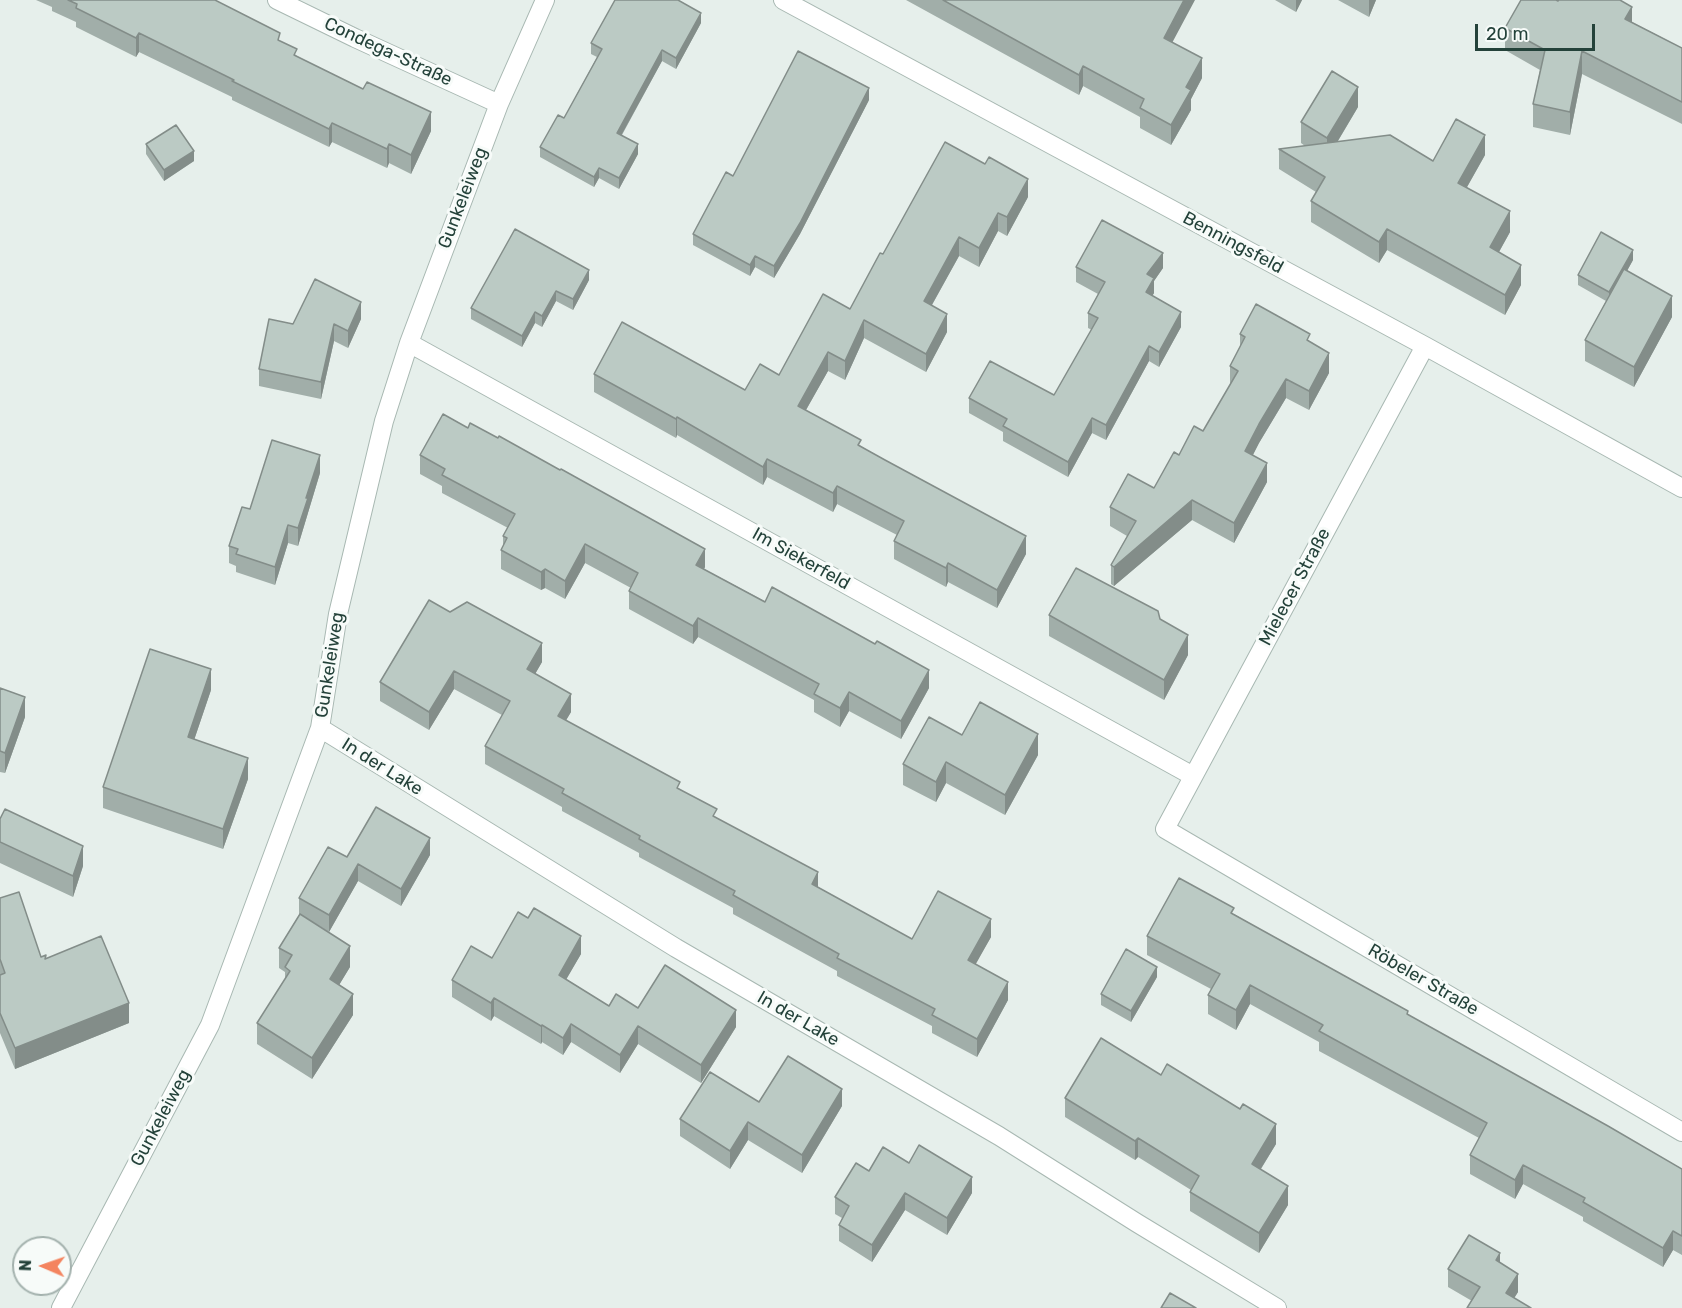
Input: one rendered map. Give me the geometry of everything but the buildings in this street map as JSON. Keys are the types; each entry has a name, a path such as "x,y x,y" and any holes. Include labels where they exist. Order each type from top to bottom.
{"street":[{"name":"Condega-Straße","path":"277,0 499,104"},
{"name":"Gunkeleiweg","path":"61,1308 210,1025 320,728 338,614 384,421 409,343 499,104 545,0"},
{"name":"Benningsfeld","path":"783,0 1425,346 1682,488"},
{"name":"Im Siekerfeld","path":"409,343 1193,776"},
{"name":"Mielecer Straße","path":"1165,829 1425,346"},
{"name":"In der Lake","path":"320,728 676,948 999,1136 1277,1308"},
{"name":"Röbeler Straße","path":"1165,829 1682,1132"}]}
